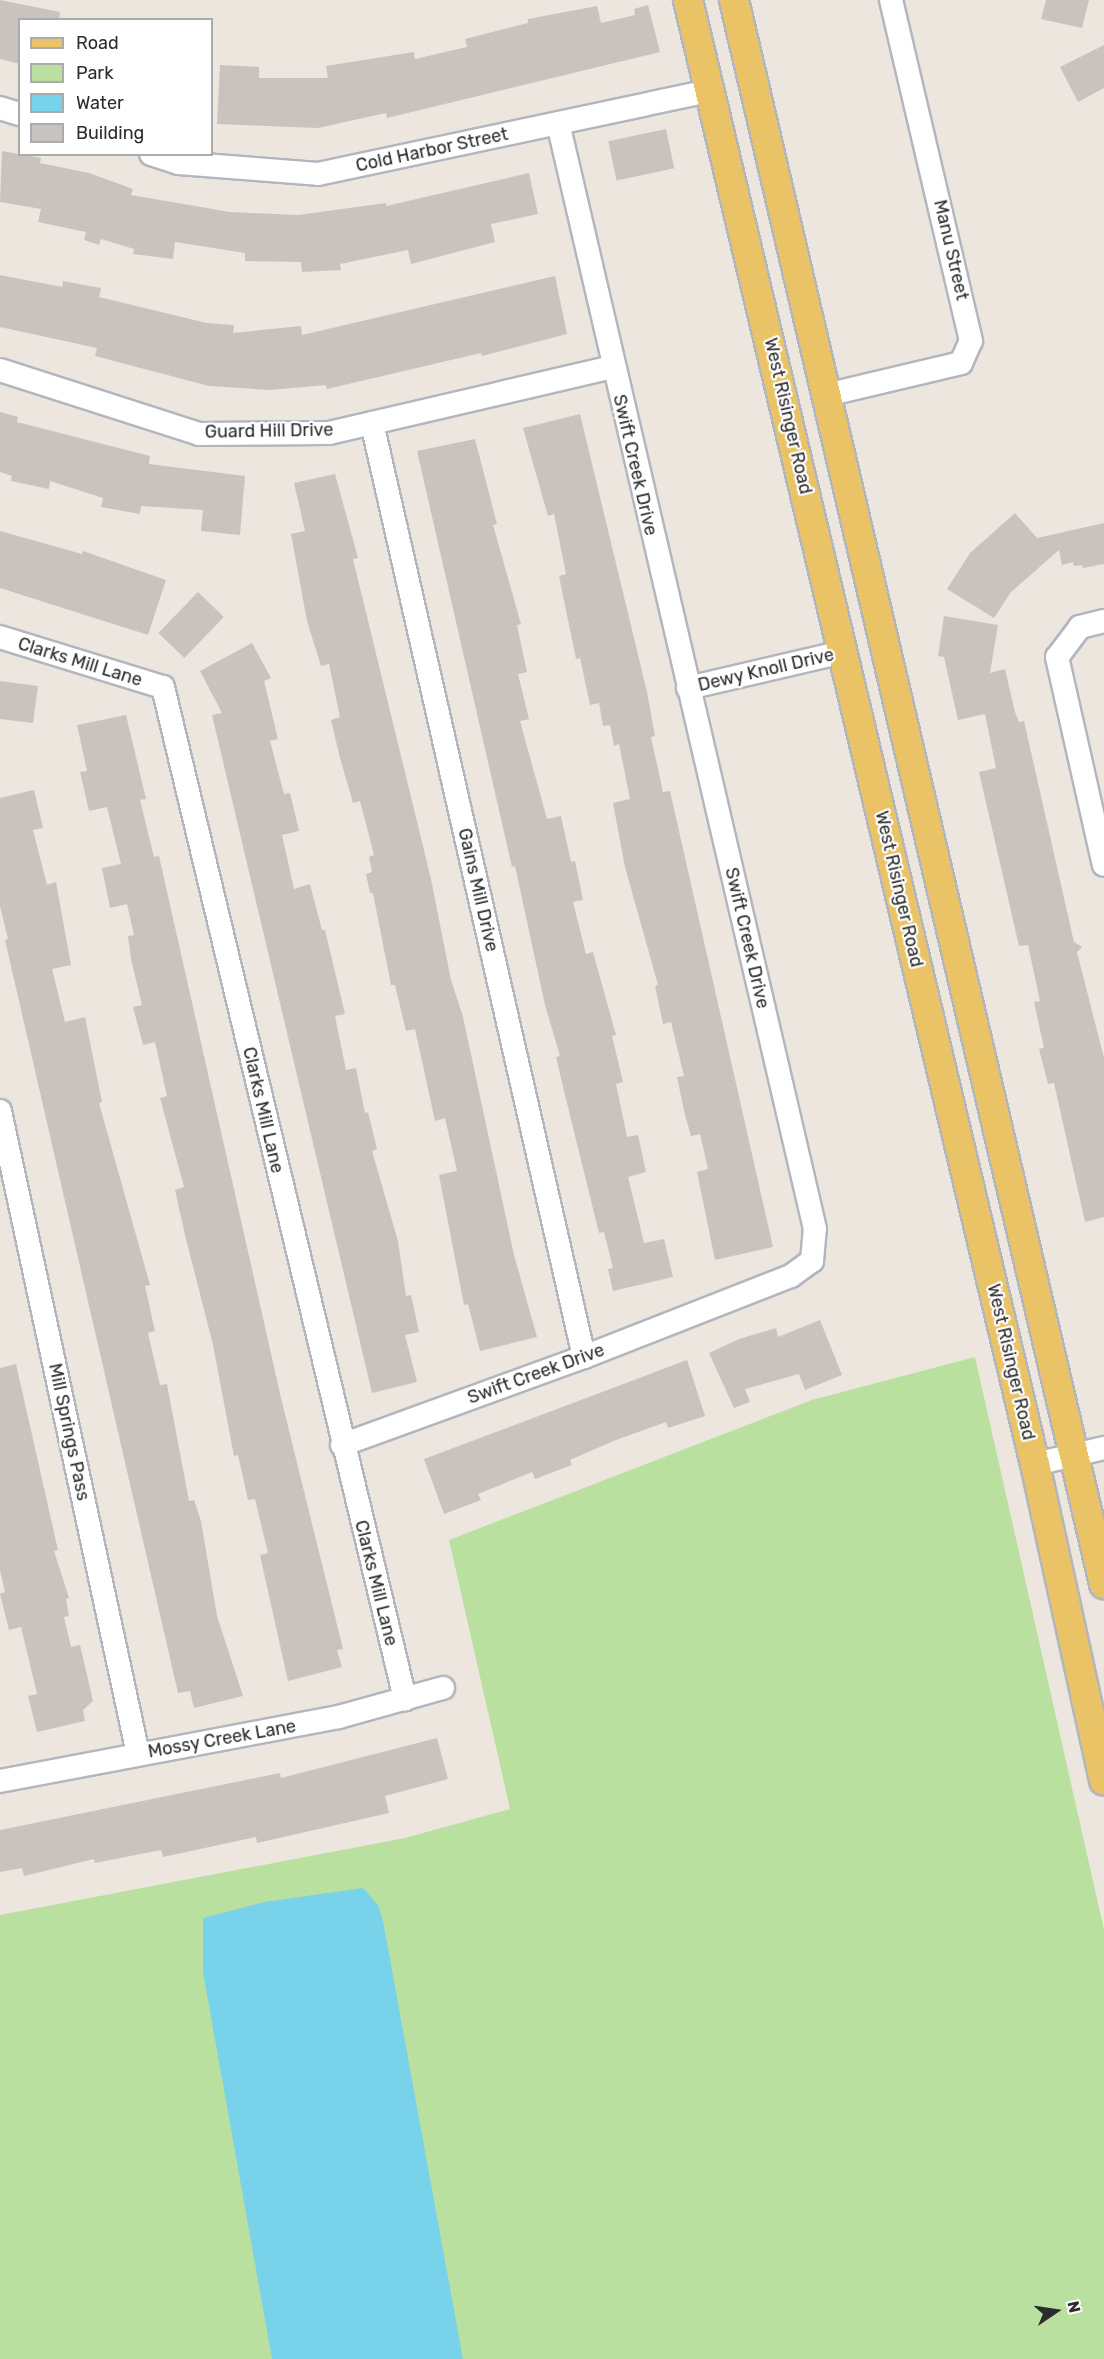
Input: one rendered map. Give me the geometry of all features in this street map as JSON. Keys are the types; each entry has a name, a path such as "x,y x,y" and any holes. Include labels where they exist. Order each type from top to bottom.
{"main road":[{"name":"West Risinger Road","path":"688,0 1035,1464 1104,1781"},
{"path":"734,0 1104,1584"},
{"path":"1088,1702 1097,1714 1104,1735"}],"street":[{"name":"Manu Street","path":"826,395 961,363 971,341 891,0"},
{"name":"Cold Harbor Street","path":"157,156 179,163 318,174 711,90"},
{"path":"0,108 18,113"},
{"name":"Swift Creek Drive","path":"342,1445 584,1357 791,1276 812,1261 815,1229 612,367 558,123"},
{"name":"Guard Hill Drive","path":"0,370 199,434 329,433 612,367"},
{"name":"Gains Mill Drive","path":"372,423 584,1357"},
{"path":"1104,621 1080,627 1057,657 1104,865"},
{"name":"Clarks Mill Lane","path":"0,637 164,687 342,1445 405,1699"},
{"name":"Dewy Knoll Drive","path":"688,688 843,652"},
{"name":"Mill Springs Pass","path":"0,1111 138,1754"},
{"path":"1035,1464 1104,1448"},
{"name":"Mossy Creek Lane","path":"0,1780 339,1718 442,1688"}],"green space":[{"path":"975,1357 1104,1930 1104,2359 0,2359 0,1915 405,1838 510,1809 449,1540 812,1400"}],"water":[{"path":"363,1888 378,1905 383,1921 463,2359 272,2359 203,1972 203,1918 265,1902"}],"building":[{"path":"0,0 60,12 59,18 18,18 18,64 0,59"},
{"path":"1046,0 1089,0 1082,28 1041,19"},
{"path":"648,5 660,52 387,118 386,113 318,128 217,124 220,65 259,67 259,78 328,78 326,66 414,52 415,59 467,47 465,39 528,23 528,19 597,6 601,23 635,15 634,9"},
{"path":"1104,45 1104,88 1078,102 1060,67"},
{"path":"666,129 674,168 617,180 608,141"},
{"path":"2,151 18,154 18,156 41,158 40,163 89,173 133,189 131,195 230,212 298,215 386,203 386,206 529,173 538,214 491,224 495,242 411,264 408,250 340,264 341,270 302,272 301,262 245,261 245,253 175,242 173,259 133,254 134,249 101,239 99,245 84,240 86,232 38,222 41,209 0,202"},
{"path":"0,275 62,287 63,281 101,288 99,297 207,323 234,325 233,333 301,326 302,335 555,276 567,334 482,356 481,353 327,389 326,385 270,390 209,386 95,356 97,348 0,327"},
{"path":"0,412 18,417 17,422 150,456 149,464 245,476 240,535 201,531 203,510 141,506 140,514 101,507 103,498 50,481 49,489 11,481 12,476 0,472"},
{"path":"580,414 647,692 655,736 651,737 663,792 670,791 773,1247 715,1260 697,1172 708,1169 700,1134 691,1136 685,1115 677,1077 684,1076 671,1022 663,1024 655,986 658,985 625,867 613,803 630,799 619,744 614,746 610,725 603,726 599,703 590,705 580,658 576,659 559,576 566,574 554,514 548,516 523,428"},
{"path":"475,439 497,524 493,525 521,624 517,625 527,672 518,674 529,719 520,721 547,819 561,816 571,862 575,861 583,900 573,902 586,954 593,952 616,1035 612,1036 623,1082 616,1084 627,1137 638,1135 646,1172 628,1177 644,1243 664,1239 673,1277 613,1291 608,1269 613,1268 604,1232 599,1233 565,1095 556,1057 560,1056 545,1005 515,866 512,867 417,451"},
{"path":"335,474 358,558 353,559 431,879 451,980 463,1017 514,1255 537,1337 480,1351 468,1304 464,1305 439,1175 457,1171 445,1118 435,1121 415,1029 406,1031 395,985 391,985 373,893 370,893 366,874 372,872 369,857 374,855 360,801 353,803 340,758 331,720 340,717 329,664 321,666 307,621 291,534 305,531 294,483"},
{"path":"1015,513 1037,538 1104,523 1104,564 1083,568 1082,565 1074,566 1073,562 1062,565 1059,550 1011,592 994,618 947,589 970,553"},
{"path":"0,531 82,554 83,551 166,580 148,635 0,588"},
{"path":"198,592 224,617 184,658 158,633"},
{"path":"944,616 998,625 990,673 1005,669 1015,712 1019,722 1024,721 1074,942 1082,947 1077,952 1104,1058 1104,1217 1085,1222 1054,1083 1048,1084 1039,1049 1044,1048 1034,1002 1040,1001 1028,945 1019,946 979,772 996,768 985,714 958,720 944,657 938,656"},
{"path":"252,643 271,678 264,681 278,739 270,741 284,794 290,793 299,831 282,835 294,889 310,884 322,930 325,930 345,1014 335,1016 346,1070 356,1068 365,1113 368,1112 377,1149 372,1151 398,1241 406,1296 411,1295 419,1332 405,1335 417,1382 372,1393 212,715 222,713 200,671"},
{"path":"0,681 38,686 33,723 0,719"},
{"path":"126,715 146,799 140,800 154,857 159,856 281,1398 343,1649 337,1650 342,1667 288,1681 260,1555 268,1553 255,1499 248,1500 238,1455 234,1456 213,1345 175,1190 184,1187 160,1098 167,1096 155,1042 143,1045 133,1007 142,1005 131,959 128,936 134,935 127,904 110,908 102,868 121,864 107,807 89,811 80,772 87,771 77,725"},
{"path":"34,790 43,828 33,830 47,885 56,882 71,965 52,969 65,1022 85,1017 102,1102 99,1103 150,1285 145,1286 155,1331 148,1333 160,1385 167,1384 189,1501 194,1500 201,1521 217,1616 243,1696 194,1708 190,1691 178,1693 5,940 8,939 0,906 0,798"},
{"path":"820,1320 842,1375 805,1390 799,1374 745,1389 750,1402 734,1408 709,1353 739,1339 776,1328 778,1337"},
{"path":"687,1360 705,1416 668,1428 666,1422 616,1440 570,1460 572,1465 535,1479 532,1472 478,1494 481,1500 444,1514 424,1459"},
{"path":"16,1364 58,1550 54,1551 69,1598 66,1599 69,1616 64,1617 71,1647 80,1645 93,1701 83,1710 85,1721 37,1732 28,1696 37,1694 21,1627 9,1630 0,1594 5,1592 0,1570 0,1368"},
{"path":"437,1738 448,1779 385,1796 389,1813 257,1843 256,1837 163,1857 161,1850 95,1863 94,1859 24,1876 22,1868 0,1872 0,1830 280,1773 281,1778"}]}
